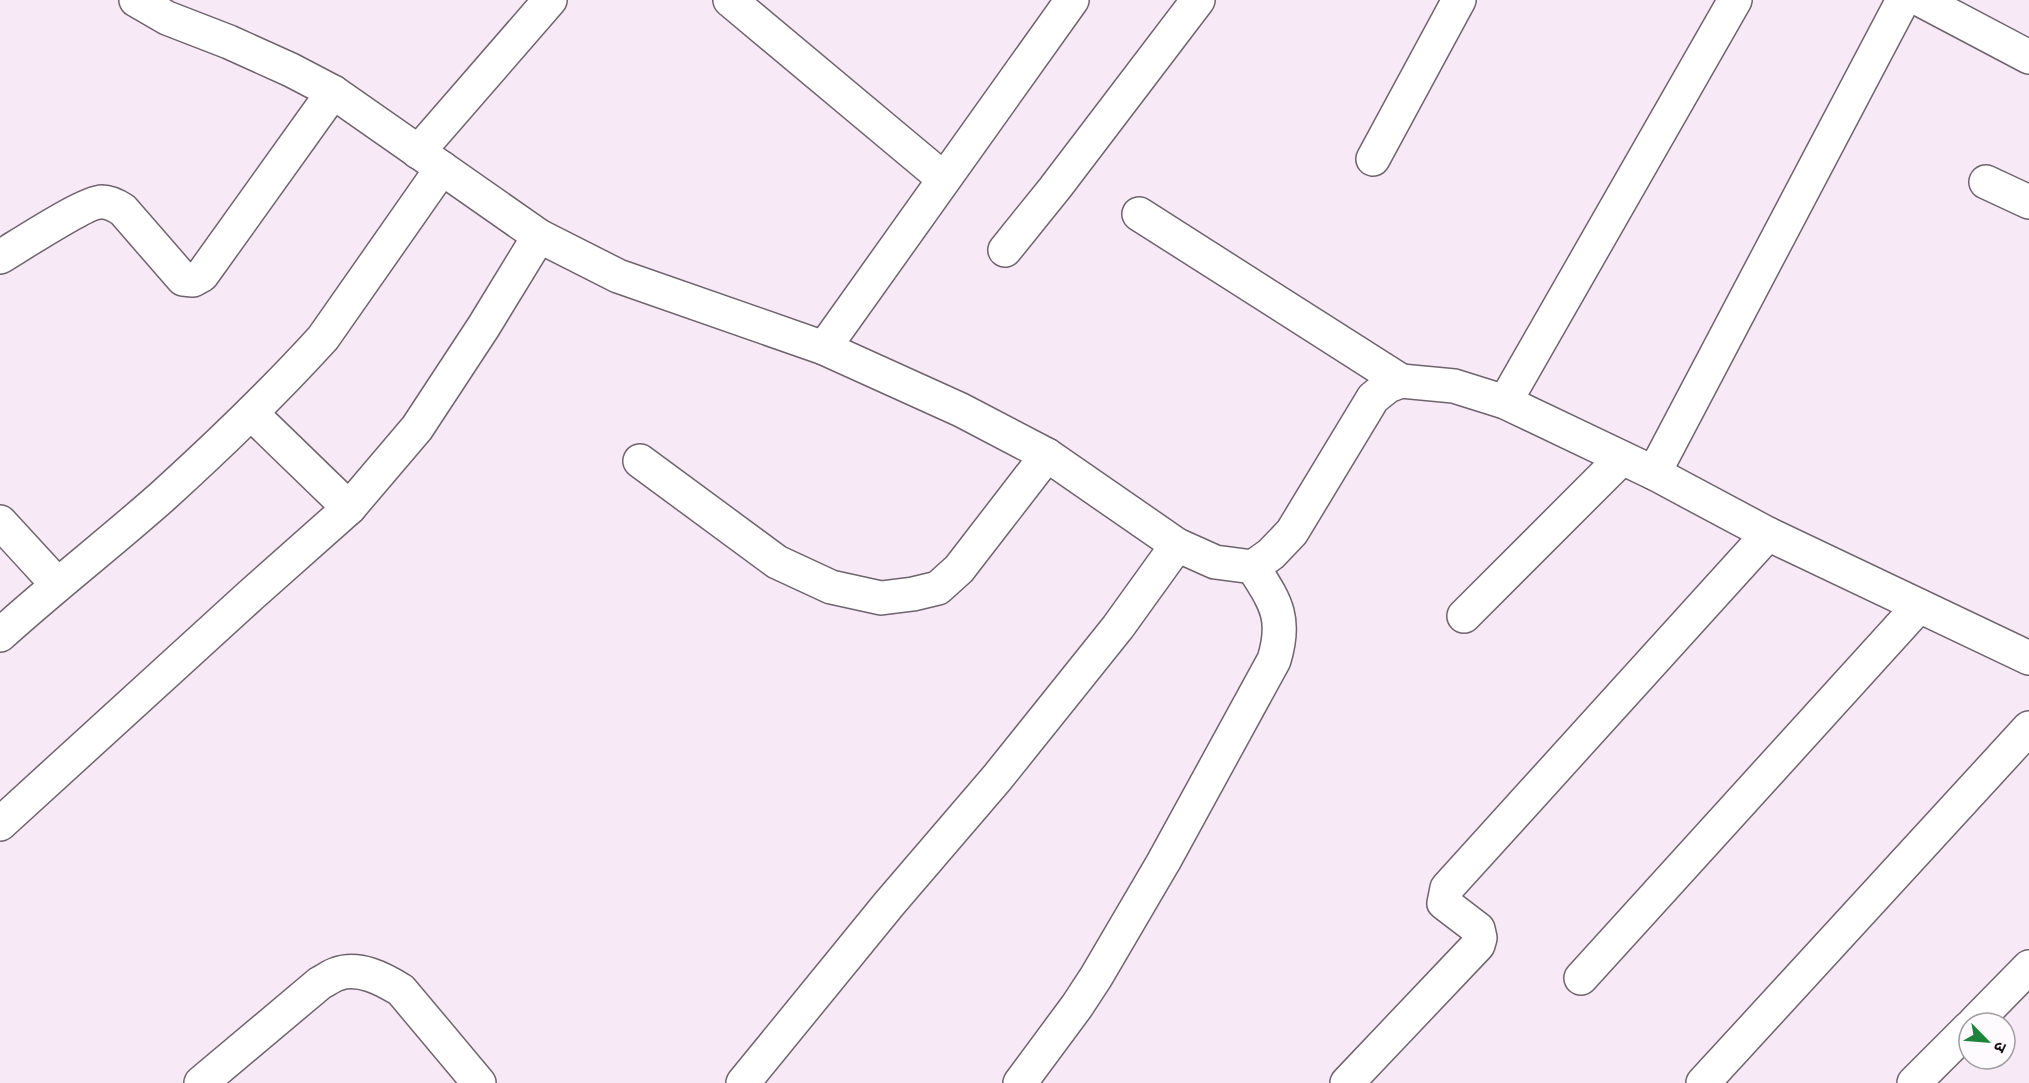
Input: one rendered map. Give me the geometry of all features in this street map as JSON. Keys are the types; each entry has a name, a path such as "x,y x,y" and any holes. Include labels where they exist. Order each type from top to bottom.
{"street":[{"path":"136,0 166,18 230,42 291,69 333,92 539,236 618,276 824,348 961,410 1047,455 1177,545 1215,562 1253,567 1271,554 1292,532 1373,398 1388,386 1401,381 1454,386 1505,402 1654,473 1768,534 2029,658"},
{"path":"0,635 57,584 163,496 251,413 323,338 430,160 550,0"},
{"path":"730,0 944,179"},
{"path":"824,348 1072,0"},
{"path":"1005,250 1198,0"},
{"path":"1373,159 1459,0"},
{"path":"1505,402 1735,0"},
{"path":"1654,473 1903,0"},
{"path":"1921,0 2029,57"},
{"path":"0,257 83,208 101,201 111,203 123,210 183,279 193,280 202,275 333,92"},
{"path":"1986,182 2029,202"},
{"path":"1139,214 1401,381"},
{"path":"0,824 250,595 349,508 417,428 484,326 539,236"},
{"path":"251,413 349,508"},
{"path":"640,461 777,562 831,587 880,598 938,588 959,569 1047,455"},
{"path":"1464,616 1622,458"},
{"path":"0,522 57,584"},
{"path":"1347,1083 1478,945 1480,938 1478,929 1443,903 1447,888 1768,534"},
{"path":"743,1083 997,778 1118,627 1177,545"},
{"path":"1020,1083 1096,977 1164,861 1274,660 1279,643 1280,622 1273,600 1253,567"},
{"path":"1581,978 1919,606"},
{"path":"1703,1083 2029,728"},
{"path":"1986,1011 2029,968"},
{"path":"201,1083 320,983 339,973 358,972 384,980 401,990 479,1083"},
{"path":"1914,1083 1957,1040"}]}
